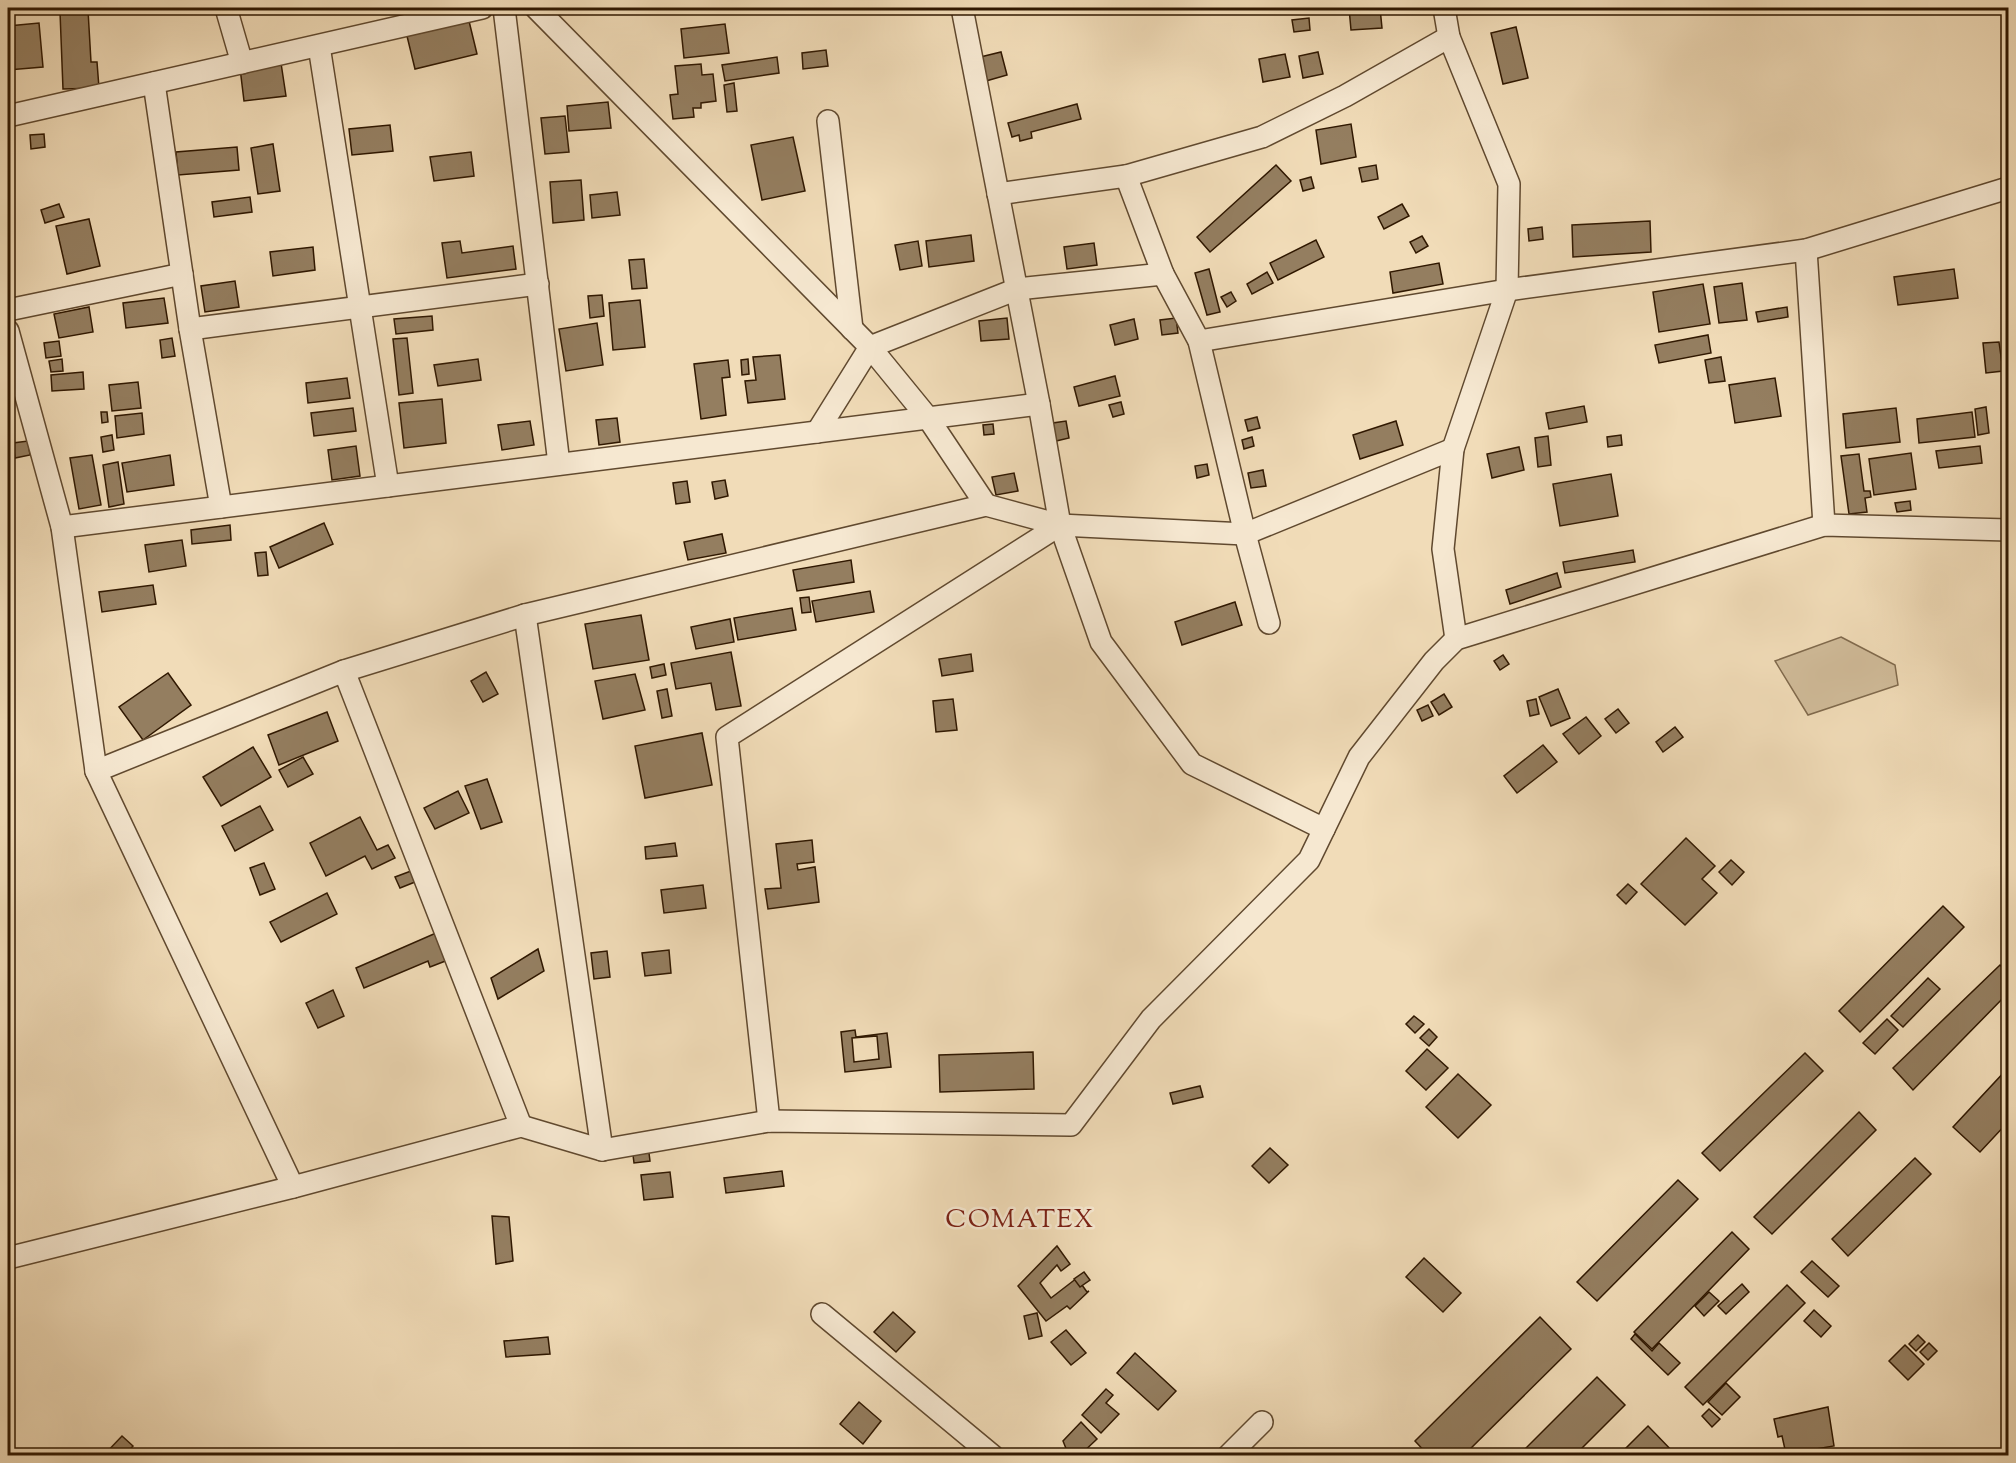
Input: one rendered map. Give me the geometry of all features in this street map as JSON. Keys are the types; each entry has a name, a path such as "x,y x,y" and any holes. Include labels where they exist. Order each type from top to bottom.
{"street":[{"path":"226,8 242,63"},
{"path":"8,116 482,8"},
{"path":"504,8 559,464"},
{"path":"536,8 870,347 928,418 986,505"},
{"path":"962,8 1039,404 1060,525 1101,642 1192,764 1324,829"},
{"path":"1444,8 1449,37 1509,184 1507,290 1453,449 1443,549 1456,639"},
{"path":"998,194 1126,176 1262,137 1345,96 1449,37"},
{"path":"319,46 388,486"},
{"path":"154,83 190,329 221,507"},
{"path":"828,121 852,329"},
{"path":"1126,176 1163,274 1199,341 1245,534 1269,623"},
{"path":"1199,341 1507,290 1806,250 2008,188"},
{"path":"1806,250 1824,525"},
{"path":"8,310 182,274"},
{"path":"817,432 870,347 1017,289 1163,274"},
{"path":"190,329 538,284"},
{"path":"8,332 62,527 96,771 293,1187"},
{"path":"62,527 1039,404"},
{"path":"96,771 344,671 525,615 986,505 1060,525 1245,534 1453,449"},
{"path":"769,1120 727,737 1060,525"},
{"path":"8,1258 293,1187 521,1126 602,1150 769,1120 1071,1125 1151,1019 1309,860 1359,757 1434,661 1456,639 1824,525 2008,530"},
{"path":"525,615 602,1150"},
{"path":"344,671 521,1126"},
{"path":"822,1314 993,1455"},
{"path":"1228,1455 1262,1422"}],"shaded area":[{"path":"1841,637 1895,665 1898,685 1808,715 1775,661"}],"building":[{"path":"1349,8 1380,8 1382,28 1351,30"},
{"path":"88,10 91,62 97,62 99,88 63,89 60,12"},
{"path":"1309,18 1310,30 1294,32 1292,20"},
{"path":"469,21 477,54 415,69 407,36"},
{"path":"39,23 43,67 8,70 8,26"},
{"path":"725,24 729,53 684,58 681,29"},
{"path":"1516,27 1528,78 1503,84 1491,33"},
{"path":"826,50 828,66 803,69 802,53"},
{"path":"1001,52 1007,75 979,83 972,59"},
{"path":"1318,52 1323,74 1303,78 1299,56"},
{"path":"1285,54 1290,77 1263,82 1259,59"},
{"path":"777,57 779,73 725,81 722,65"},
{"path":"281,63 286,96 244,101 240,68"},
{"path":"701,64 702,75 713,74 716,101 701,103 701,108 693,108 694,117 673,119 670,95 678,94 675,66"},
{"path":"734,83 737,111 727,112 724,85"},
{"path":"608,102 611,128 569,131 567,106"},
{"path":"1077,104 1081,119 1031,132 1032,138 1020,141 1019,135 1012,137 1008,123"},
{"path":"565,116 569,152 545,154 541,118"},
{"path":"1351,124 1356,157 1321,164 1316,130"},
{"path":"390,125 393,151 352,155 349,129"},
{"path":"44,134 45,147 31,149 30,135"},
{"path":"793,137 805,191 762,200 751,145"},
{"path":"273,144 280,191 258,194 251,148"},
{"path":"237,147 239,170 178,175 176,152"},
{"path":"471,152 474,176 434,181 430,157"},
{"path":"1276,165 1291,181 1210,252 1197,237"},
{"path":"1376,165 1378,179 1362,182 1359,168"},
{"path":"1311,177 1314,188 1303,191 1300,180"},
{"path":"581,180 584,220 553,223 550,182"},
{"path":"617,192 620,215 592,218 590,195"},
{"path":"250,197 252,212 214,217 212,202"},
{"path":"59,204 64,217 45,223 41,210"},
{"path":"1402,204 1409,216 1384,229 1378,217"},
{"path":"89,219 100,266 67,274 56,226"},
{"path":"1650,221 1651,252 1573,257 1572,225"},
{"path":"1542,227 1543,239 1529,241 1528,229"},
{"path":"971,235 974,261 929,267 926,241"},
{"path":"1422,236 1428,246 1416,253 1410,242"},
{"path":"1316,240 1324,257 1278,280 1270,263"},
{"path":"460,241 462,253 513,246 516,269 447,278 442,243"},
{"path":"918,241 922,266 900,270 895,245"},
{"path":"1094,243 1097,265 1067,269 1064,247"},
{"path":"313,247 315,270 273,276 270,252"},
{"path":"644,259 647,288 632,289 629,260"},
{"path":"1439,263 1443,284 1393,293 1390,272"},
{"path":"1209,269 1220,312 1207,315 1195,273"},
{"path":"1954,269 1958,298 1898,305 1894,277"},
{"path":"1267,272 1273,283 1252,294 1247,284"},
{"path":"235,281 239,307 205,312 201,286"},
{"path":"1742,283 1747,320 1719,323 1714,287"},
{"path":"1703,284 1710,324 1659,332 1653,292"},
{"path":"1231,292 1236,301 1227,307 1221,297"},
{"path":"602,295 604,316 590,318 588,296"},
{"path":"164,298 168,323 126,328 123,303"},
{"path":"640,300 645,347 613,350 609,303"},
{"path":"89,307 93,332 59,338 54,314"},
{"path":"1787,307 1788,317 1758,322 1756,312"},
{"path":"432,316 433,330 396,334 394,319"},
{"path":"1007,318 1009,339 981,341 979,321"},
{"path":"1176,318 1178,333 1162,335 1160,320"},
{"path":"1134,319 1138,339 1115,345 1110,325"},
{"path":"597,323 603,365 566,371 559,329"},
{"path":"1708,335 1711,353 1659,363 1655,345"},
{"path":"172,338 175,356 162,358 160,340"},
{"path":"407,338 413,393 399,395 393,339"},
{"path":"59,341 61,356 46,358 44,343"},
{"path":"1999,342 2003,371 1986,373 1983,343"},
{"path":"780,355 785,399 748,403 745,381 756,380 753,357"},
{"path":"1721,357 1725,381 1709,383 1705,360"},
{"path":"62,359 63,371 51,372 49,361"},
{"path":"478,359 481,380 438,386 434,365"},
{"path":"748,359 749,374 742,375 741,360"},
{"path":"728,360 730,377 722,378 726,415 701,419 694,364"},
{"path":"83,372 84,389 52,391 51,375"},
{"path":"1115,376 1120,396 1079,406 1074,387"},
{"path":"347,378 350,398 308,403 306,383"},
{"path":"1775,378 1781,416 1735,423 1729,385"},
{"path":"138,382 141,408 112,411 109,385"},
{"path":"442,399 446,443 404,448 399,403"},
{"path":"1121,402 1124,414 1113,417 1109,405"},
{"path":"1584,406 1587,422 1549,429 1546,413"},
{"path":"1986,407 1989,433 1978,435 1975,409"},
{"path":"353,408 356,431 314,436 311,413"},
{"path":"1896,408 1900,442 1846,448 1843,414"},
{"path":"101,412 107,412 108,422 102,423"},
{"path":"1972,412 1975,437 1919,443 1917,419"},
{"path":"142,413 144,434 117,438 115,416"},
{"path":"1257,417 1260,428 1248,431 1245,420"},
{"path":"617,418 620,442 599,445 596,420"},
{"path":"530,421 534,445 502,450 498,425"},
{"path":"1066,421 1069,438 1056,441 1053,423"},
{"path":"1396,421 1403,445 1360,459 1353,435"},
{"path":"993,424 994,434 984,435 983,425"},
{"path":"112,435 114,450 103,452 101,437"},
{"path":"1621,435 1622,445 1608,447 1607,437"},
{"path":"1548,436 1551,465 1538,467 1535,438"},
{"path":"1252,437 1254,446 1244,449 1242,440"},
{"path":"28,441 30,455 15,458 13,443"},
{"path":"356,446 360,476 332,480 328,450"},
{"path":"1980,446 1982,463 1939,468 1936,451"},
{"path":"1519,447 1524,470 1492,478 1487,454"},
{"path":"1911,453 1916,489 1874,495 1869,459"},
{"path":"1859,454 1864,491 1870,491 1871,497 1865,498 1867,512 1849,514 1841,456"},
{"path":"92,455 101,505 79,509 70,458"},
{"path":"170,455 174,485 127,492 122,463"},
{"path":"118,462 124,504 109,507 103,465"},
{"path":"1207,464 1209,475 1197,478 1195,466"},
{"path":"1263,470 1266,486 1251,488 1248,473"},
{"path":"1014,473 1018,491 996,495 992,477"},
{"path":"1611,474 1618,516 1560,526 1553,484"},
{"path":"725,480 728,496 715,499 712,482"},
{"path":"687,481 690,502 676,504 673,483"},
{"path":"1910,501 1911,510 1897,512 1895,503"},
{"path":"324,523 333,544 279,568 270,547"},
{"path":"230,525 231,540 192,544 191,530"},
{"path":"722,534 726,553 688,560 684,542"},
{"path":"182,540 186,566 149,572 145,545"},
{"path":"1633,550 1635,562 1565,573 1563,562"},
{"path":"266,552 268,575 258,576 255,553"},
{"path":"851,560 854,582 797,591 793,570"},
{"path":"1557,573 1561,587 1510,604 1506,590"},
{"path":"153,585 156,604 102,612 99,592"},
{"path":"870,591 874,612 816,622 812,601"},
{"path":"809,597 811,612 802,613 800,598"},
{"path":"1235,602 1242,625 1182,645 1175,622"},
{"path":"792,608 796,630 738,640 734,618"},
{"path":"641,615 649,660 593,669 585,624"},
{"path":"730,619 734,642 696,649 691,627"},
{"path":"731,652 741,706 716,710 711,683 676,689 671,663"},
{"path":"971,654 973,671 942,676 939,659"},
{"path":"1503,655 1509,664 1500,670 1494,661"},
{"path":"664,664 666,675 652,678 650,667"},
{"path":"486,672 498,694 483,702 471,681"},
{"path":"168,673 191,705 143,740 119,707"},
{"path":"635,674 645,710 603,719 595,681"},
{"path":"667,689 672,716 662,718 657,691"},
{"path":"1558,689 1570,718 1551,726 1539,697"},
{"path":"1444,694 1452,707 1439,715 1431,702"},
{"path":"953,699 957,730 936,732 933,701"},
{"path":"1536,699 1539,714 1530,716 1527,701"},
{"path":"1428,705 1433,716 1422,721 1417,710"},
{"path":"1618,709 1629,723 1616,733 1605,719"},
{"path":"327,712 338,741 279,765 268,735"},
{"path":"1586,717 1601,736 1579,754 1563,734"},
{"path":"1675,727 1683,737 1663,752 1656,742"},
{"path":"702,733 712,785 645,798 635,746"},
{"path":"1543,745 1557,762 1517,793 1504,776"},
{"path":"253,747 271,777 221,806 203,777"},
{"path":"303,757 313,774 288,787 279,770"},
{"path":"487,779 502,822 481,829 465,786"},
{"path":"458,791 469,813 435,829 424,808"},
{"path":"260,806 273,830 235,851 222,826"},
{"path":"360,817 377,850 388,845 395,858 372,869 365,856 326,876 310,843"},
{"path":"1686,838 1715,866 1702,879 1717,893 1685,925 1641,884"},
{"path":"812,840 814,862 797,864 798,870 815,867 819,902 768,909 765,889 781,888 776,844"},
{"path":"675,843 677,856 646,859 645,847"},
{"path":"1731,860 1744,872 1732,885 1719,872"},
{"path":"264,863 275,889 260,895 250,868"},
{"path":"411,871 415,882 400,888 395,877"},
{"path":"1628,884 1637,892 1626,904 1617,895"},
{"path":"703,885 706,908 664,913 661,890"},
{"path":"327,893 337,914 281,942 270,922"},
{"path":"1943,906 1964,927 1860,1032 1839,1011"},
{"path":"436,933 448,960 430,967 428,961 364,988 356,968"},
{"path":"538,949 544,971 498,999 491,978"},
{"path":"669,950 671,973 645,976 642,953"},
{"path":"607,951 610,977 594,979 591,953"},
{"path":"2000,965 2008,973 2008,993 1913,1090 1893,1068"},
{"path":"1928,978 1940,989 1903,1027 1891,1016"},
{"path":"333,990 344,1016 318,1028 306,1003"},
{"path":"1414,1016 1424,1024 1415,1033 1406,1024"},
{"path":"1887,1019 1898,1030 1875,1054 1863,1043"},
{"path":"1429,1029 1437,1037 1429,1046 1420,1038"},
{"path":"855,1030 856,1037 887,1033 891,1067 845,1072 841,1032","holes":["877,1036 879,1059 854,1062 852,1038"]},
{"path":"1427,1049 1448,1068 1426,1090 1406,1071"},
{"path":"1033,1052 1034,1089 940,1092 939,1055"},
{"path":"1805,1053 1823,1071 1720,1171 1702,1153"},
{"path":"2008,1068 2008,1122 1980,1152 1953,1127"},
{"path":"1458,1074 1491,1105 1458,1138 1426,1107"},
{"path":"1200,1086 1203,1097 1173,1104 1170,1093"},
{"path":"1859,1112 1876,1130 1772,1234 1754,1217"},
{"path":"648,1145 650,1161 634,1163 632,1147"},
{"path":"1270,1148 1288,1165 1269,1183 1252,1166"},
{"path":"1915,1158 1931,1174 1848,1256 1832,1239"},
{"path":"782,1171 784,1186 726,1193 724,1178"},
{"path":"670,1172 673,1197 644,1200 641,1175"},
{"path":"1678,1180 1698,1199 1597,1301 1577,1282"},
{"path":"492,1216 509,1217 513,1261 496,1264"},
{"path":"1732,1232 1749,1249 1652,1349 1634,1332"},
{"path":"1057,1246 1070,1264 1061,1271 1057,1265 1040,1283 1051,1298 1077,1278 1087,1292 1089,1291 1070,1309 1067,1306 1046,1321 1018,1286"},
{"path":"1424,1258 1461,1293 1443,1312 1406,1277"},
{"path":"1812,1261 1839,1286 1828,1297 1801,1272"},
{"path":"1084,1272 1090,1280 1080,1287 1074,1279"},
{"path":"1742,1284 1749,1292 1726,1314 1718,1306"},
{"path":"1787,1285 1805,1303 1703,1405 1685,1387"},
{"path":"1709,1292 1719,1301 1704,1316 1695,1306"},
{"path":"1814,1310 1831,1326 1821,1337 1804,1321"},
{"path":"893,1312 915,1332 896,1352 874,1332"},
{"path":"1037,1313 1042,1336 1029,1339 1024,1316"},
{"path":"1540,1317 1571,1349 1463,1456 1429,1456 1415,1441"},
{"path":"1066,1330 1086,1353 1071,1365 1051,1342"},
{"path":"1635,1334 1652,1351 1659,1343 1680,1363 1668,1375 1631,1339"},
{"path":"1918,1335 1925,1342 1916,1351 1909,1344"},
{"path":"548,1337 550,1354 506,1357 504,1341"},
{"path":"1929,1343 1937,1351 1928,1360 1920,1352"},
{"path":"1905,1345 1924,1364 1908,1380 1889,1361"},
{"path":"1135,1353 1176,1391 1158,1410 1117,1373"},
{"path":"1597,1377 1625,1405 1574,1456 1518,1456"},
{"path":"1726,1383 1740,1397 1722,1415 1708,1402"},
{"path":"1106,1389 1113,1395 1106,1403 1119,1414 1101,1433 1082,1415"},
{"path":"859,1402 881,1421 863,1444 840,1424"},
{"path":"1828,1407 1834,1446 1786,1454 1782,1436 1778,1437 1774,1419"},
{"path":"1709,1409 1720,1419 1712,1427 1702,1416"},
{"path":"1081,1422 1097,1439 1079,1456 1069,1456 1063,1441"},
{"path":"1648,1426 1677,1456 1618,1456"},
{"path":"122,1436 133,1446 124,1456 103,1456"},
{"path":"1110,1449 1117,1456 1104,1456"}],"district":[{"name":"COMATEX","path":"1020,1218"}]}
